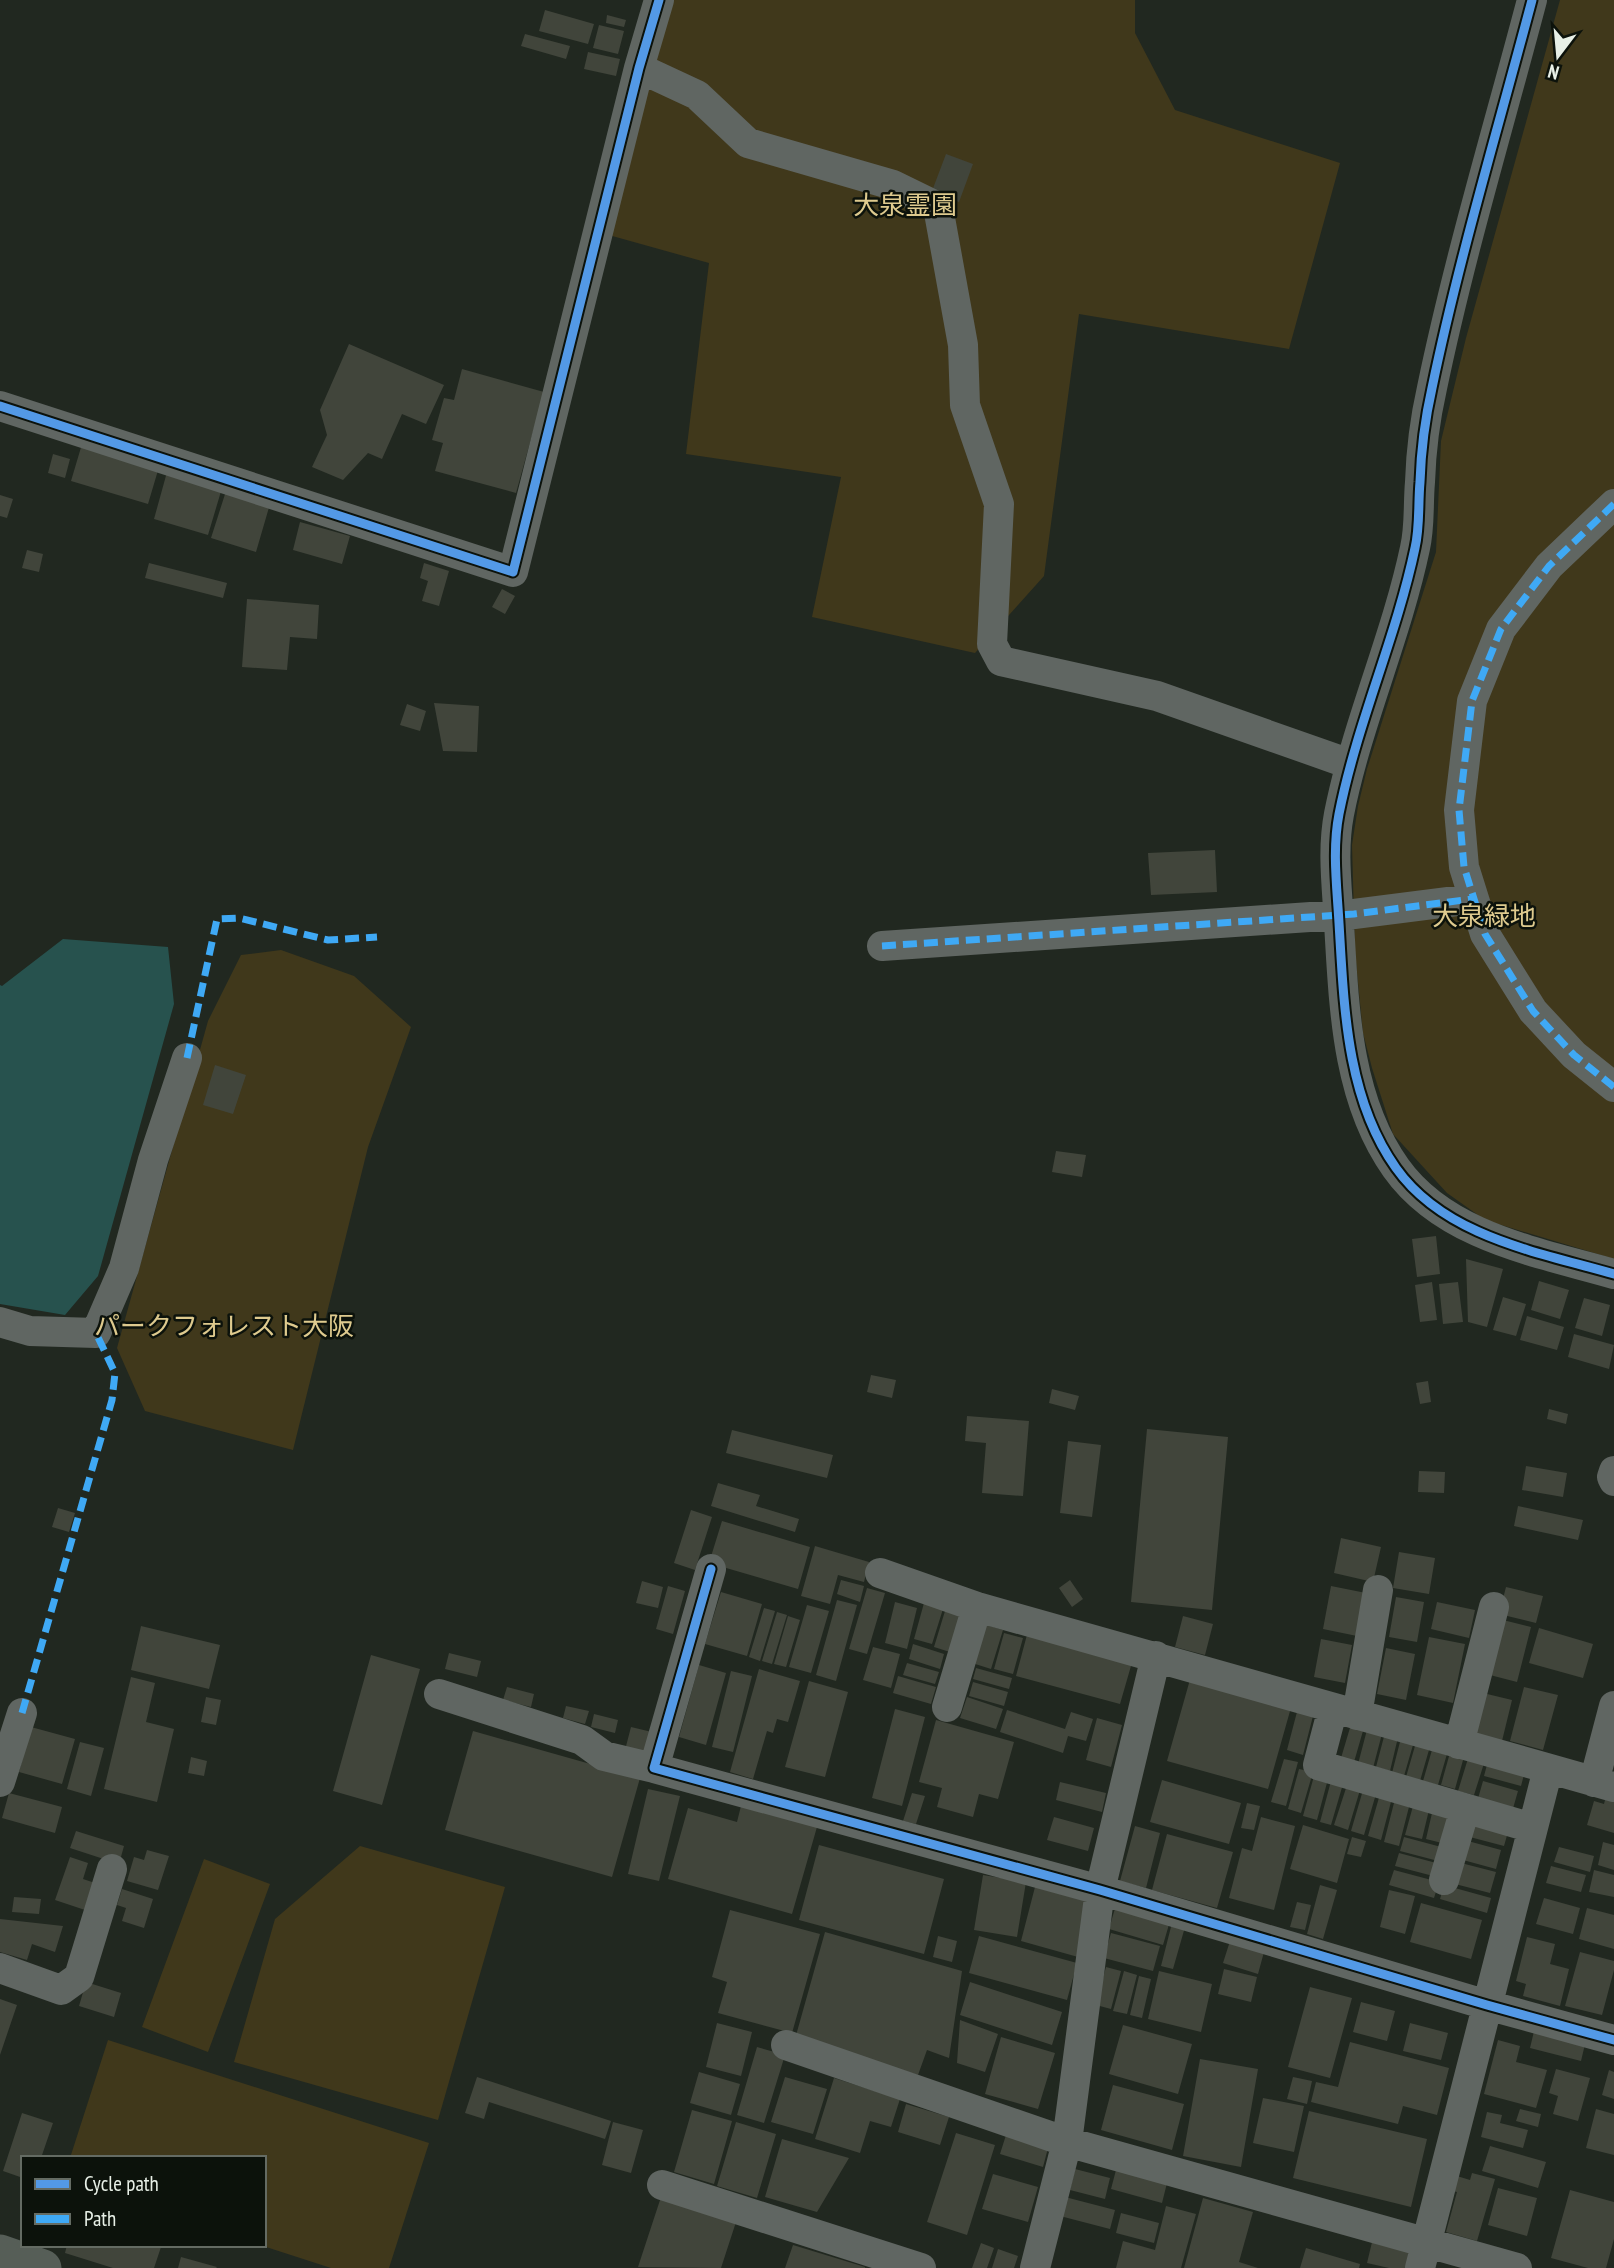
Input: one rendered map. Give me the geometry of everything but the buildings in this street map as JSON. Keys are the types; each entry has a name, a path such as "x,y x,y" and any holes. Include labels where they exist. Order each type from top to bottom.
{"main road":[{"path":"0,2253 43,2268"}],"street":[{"path":"0,406 513,572 639,68 659,0"},
{"path":"1532,0 1431,391 1421,457 1416,543 1395,625 1350,764 1338,819 1335,860 1343,977 1354,1072 1376,1135 1396,1169 1420,1196 1461,1224 1496,1240 1614,1274"},
{"path":"639,68 696,95 748,143 893,186 938,207 963,345 965,405 999,503 992,644 1001,661 1157,696 1350,764"},
{"path":"1614,504 1549,566 1501,629 1472,701 1459,810 1464,867 1485,934 1533,1011 1574,1055 1614,1087"},
{"path":"882,946 1339,915 1472,899"},
{"path":"0,1322 30,1331 96,1333 124,1268 153,1160 187,1058"},
{"path":"1614,1471 1614,1481"},
{"path":"653,1769 711,1569"},
{"path":"880,1573 977,1607 1604,1785 1614,1706"},
{"path":"1378,1590 1345,1711 1318,1765 1532,1828"},
{"path":"947,1707 977,1607"},
{"path":"1459,1744 1494,1607"},
{"path":"1035,2268 1067,2142 1100,1890 1156,1656"},
{"path":"439,1694 582,1740 604,1756 1100,1890 1614,2040"},
{"path":"0,1782 22,1713"},
{"path":"1423,2255 1548,1769"},
{"path":"1444,1880 1465,1808"},
{"path":"0,1968 61,1990 79,1977 112,1869"},
{"path":"786,2045 1067,2142 1423,2255 1517,2268"},
{"path":"662,2185 921,2268"}],"green space":[{"name":"大泉霊園","path":"659,0 1135,0 1135,33 1175,110 1340,163 1289,349 1079,314 1044,576 975,653 812,617 841,477 686,454 709,263 598,232"},
{"name":"大泉緑地","path":"1560,0 1614,0 1614,1259 1485,1220 1447,1193 1393,1134 1363,1033 1355,952 1352,845 1358,806 1367,769 1436,552 1441,441 1466,338"},
{"name":"パークフォレスト大阪","path":"281,950 354,976 411,1027 368,1147 293,1450 145,1411 117,1348 208,1021 241,955"},
{"path":"360,1846 505,1887 438,2120 234,2062 275,1919"},
{"path":"204,1859 270,1884 208,2052 142,2027"},
{"path":"108,2040 429,2143 389,2268 331,2268 266,2247 266,2156 71,2156"}],"water":[{"path":"63,939 168,947 174,1004 98,1276 65,1315 0,1304 0,985"}],"marked path":[{"path":"1614,504 1549,566 1501,629 1472,701 1459,810 1464,867 1485,934 1533,1011 1574,1055 1614,1087"},
{"path":"882,946 1354,914 1472,899"},
{"path":"187,1058 217,919 239,918 328,940 377,937"},
{"path":"22,1713 112,1400 115,1373 96,1333"}],"cycle path":[{"path":"0,406 513,572 639,68 659,0"},
{"path":"1532,0 1467,242 1432,388 1422,447 1415,548 1398,615 1347,780 1337,828 1336,882 1346,1018 1357,1081 1379,1141 1396,1168 1416,1191 1440,1211 1466,1226 1525,1249 1614,1274"},
{"path":"711,1569 654,1768 1100,1890 1614,2040"}]}
